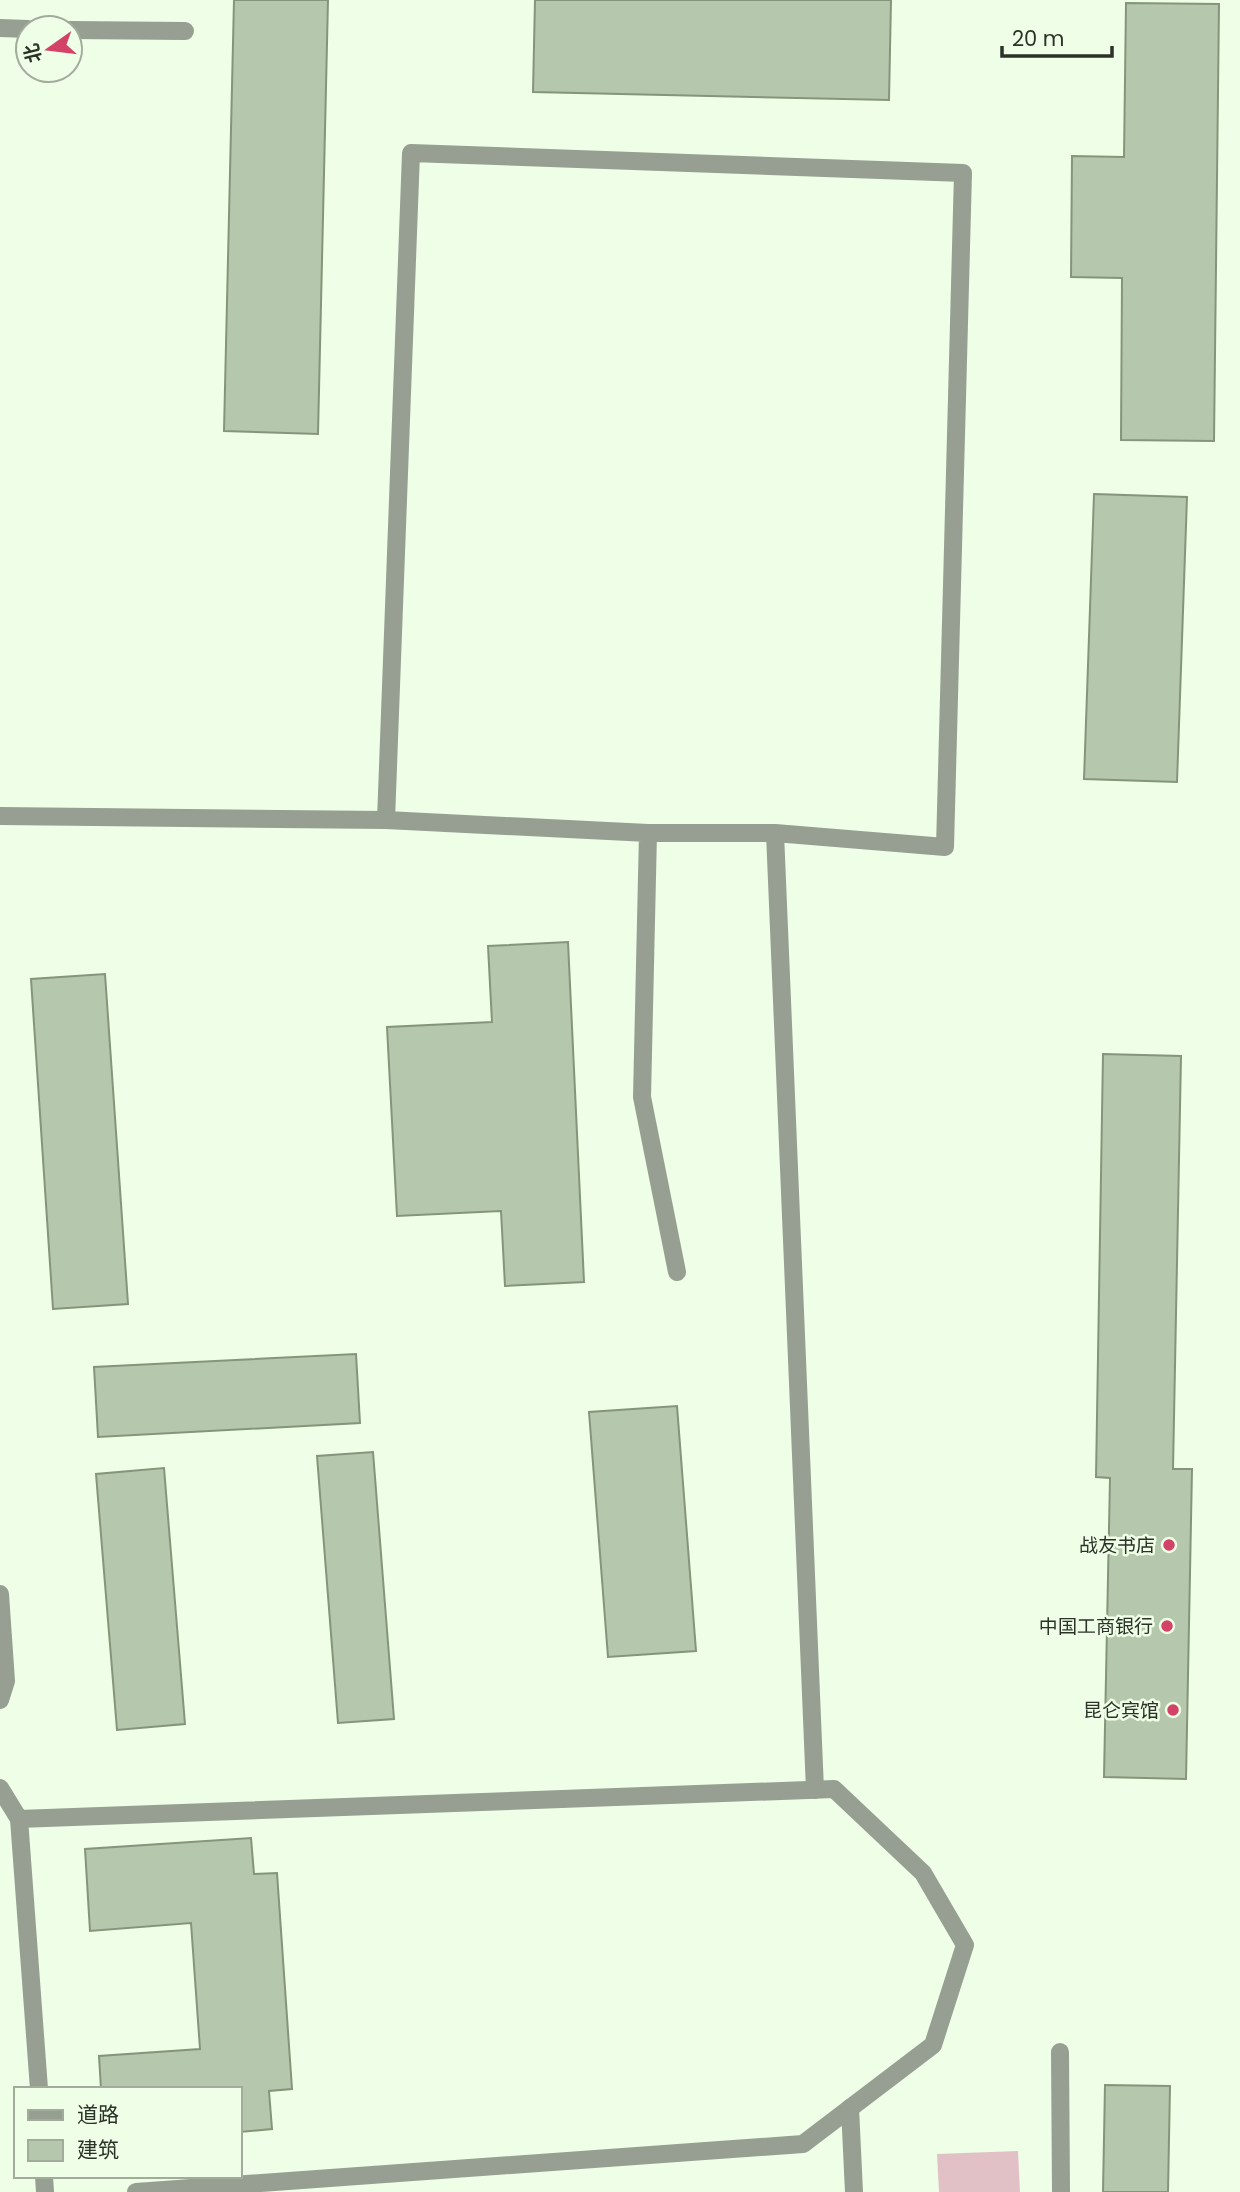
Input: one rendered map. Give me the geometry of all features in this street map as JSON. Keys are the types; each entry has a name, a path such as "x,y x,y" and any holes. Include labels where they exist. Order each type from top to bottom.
{"street":[{"path":"84,30 185,31"},
{"path":"0,816 386,820 648,833 775,833 946,847 962,173 411,153 386,820"},
{"path":"648,833 642,1097 677,1272"},
{"path":"775,833 815,1790"},
{"path":"0,1594 6,1681 0,1700"},
{"path":"0,1788 19,1819 39,2087"},
{"path":"19,1819 834,1789 923,1873 965,1945 933,2046 803,2144 136,2192"},
{"path":"1060,2052 1060,2192"},
{"path":"850,2108 855,2192"}],"shaded area":[{"path":"1018,2151 1020,2192 939,2192 937,2154"}],"building":[{"path":"234,0 328,0 318,434 224,431"},
{"path":"535,0 891,0 889,100 533,92"},
{"path":"1126,3 1219,4 1214,441 1121,440 1122,278 1071,277 1072,156 1124,157"},
{"path":"1094,494 1187,497 1177,782 1084,779"},
{"path":"568,942 584,1282 505,1286 501,1211 397,1216 387,1027 492,1022 488,946"},
{"path":"105,974 128,1304 53,1309 31,979"},
{"path":"1103,1054 1181,1056 1173,1469 1192,1469 1186,1779 1104,1777 1110,1478 1096,1477"},
{"path":"356,1354 360,1423 98,1437 94,1367"},
{"path":"677,1406 696,1651 608,1657 589,1412"},
{"path":"373,1452 394,1719 338,1723 317,1456"},
{"path":"164,1468 185,1724 117,1730 96,1474"},
{"path":"251,1838 254,1874 277,1873 292,2089 269,2091 272,2129 242,2132 242,2087 101,2087 99,2056 200,2049 191,1923 90,1931 85,1849"},
{"path":"1105,2085 1170,2086 1168,2192 1103,2192"}],"place":[{"name":"战友书店","path":"1169,1545"},
{"name":"中国工商银行","path":"1167,1626"},
{"name":"昆仑宾馆","path":"1173,1710"}]}
